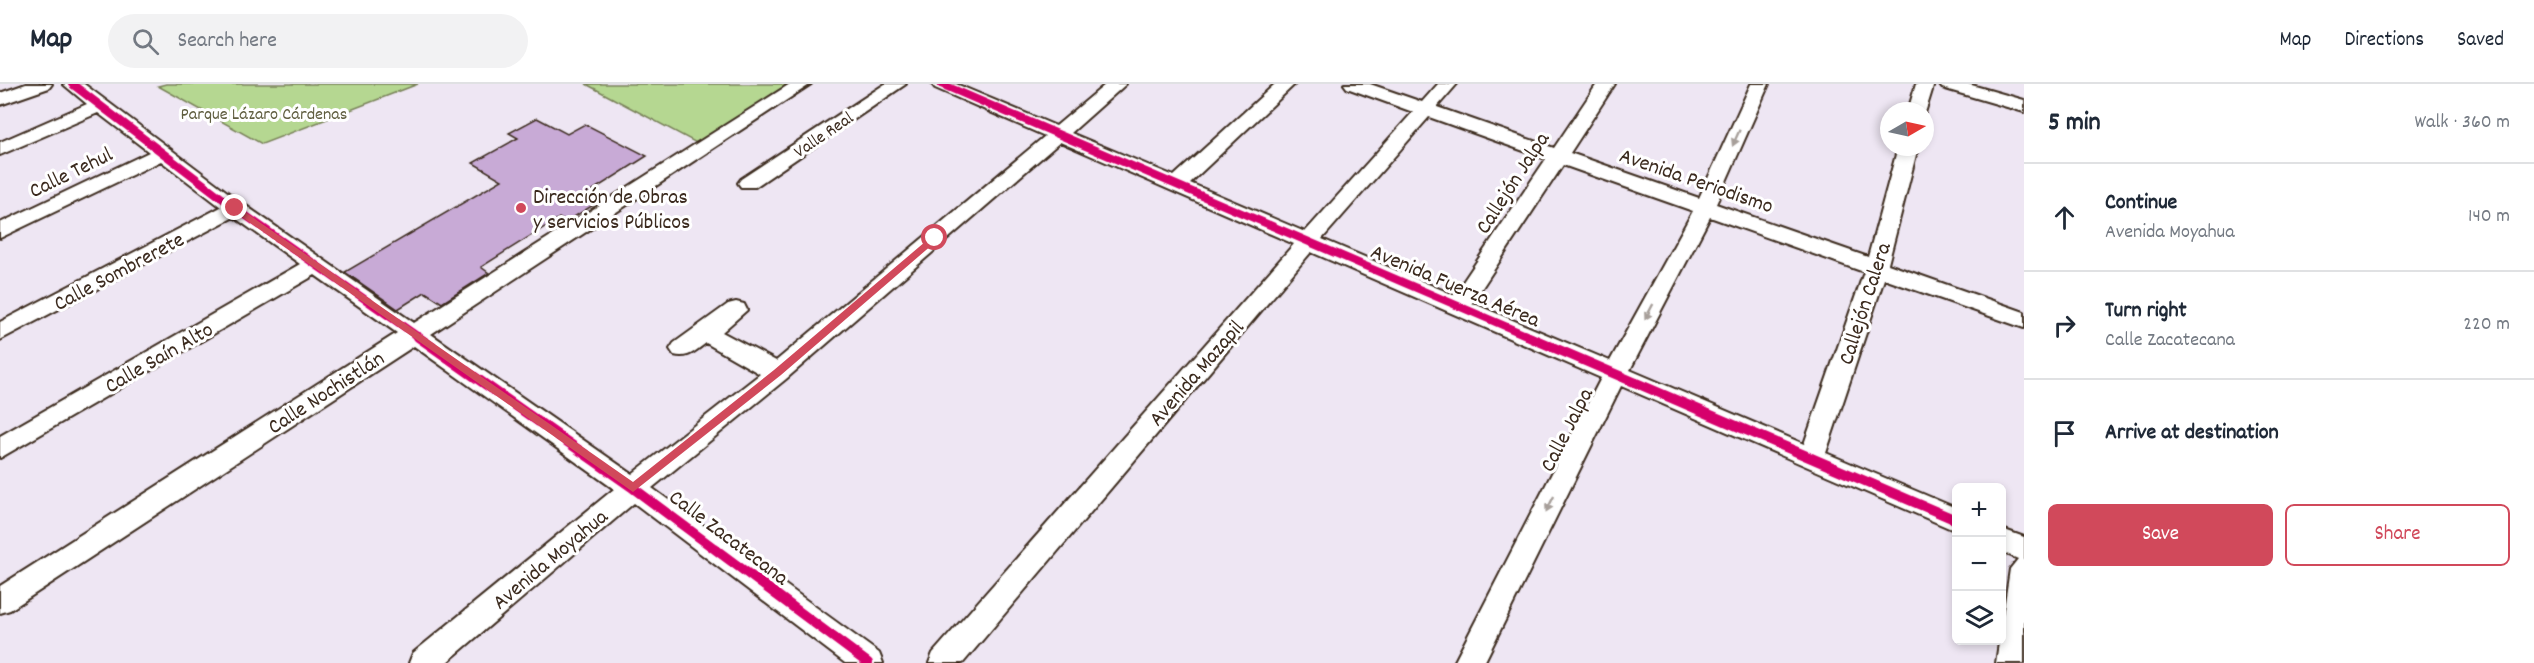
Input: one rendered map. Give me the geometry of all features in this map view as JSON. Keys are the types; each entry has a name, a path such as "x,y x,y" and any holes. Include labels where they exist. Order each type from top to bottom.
{"street":[{"path":"0,99 43,84"},
{"name":"Calle Zacatecana","path":"72,84 235,208 633,488 868,663"},
{"name":"Calle Nochistlán","path":"0,602 413,333 802,84"},
{"name":"Valle Real","path":"748,183 897,84"},
{"name":"Avenida Moyahua","path":"424,663 633,488 778,373 1117,84"},
{"path":"1176,185 1286,84"},
{"name":"Avenida Periodismo","path":"1353,84 2024,320"},
{"name":"Avenida Mazapil","path":"944,663 1308,242 1448,84"},
{"name":"Callejón Jalpa","path":"1458,307 1606,84"},
{"name":"Calle Jalpa","path":"1470,663 1616,373 1706,207 1760,84"},
{"path":"1920,102 1925,84"},
{"path":"1948,84 2024,106"},
{"name":"Avenida Fuerza Aérea","path":"952,86 1057,134 1952,518"},
{"path":"0,149 98,106"},
{"name":"Calle Tehul","path":"0,231 162,154"},
{"name":"Callejón Calera","path":"1812,458 1876,269 1906,156"},
{"name":"Calle Sombrerete","path":"0,332 235,208"},
{"name":"Calle Saín Alto","path":"0,448 317,264"},
{"path":"682,349 736,310"},
{"path":"706,333 778,373"},
{"path":"2006,542 2024,550"},
{"path":"2011,663 2024,570"}],"green space":[{"name":"Parque Lázaro Cárdenas","path":"166,84 418,84 262,144 158,86"},
{"path":"586,84 798,84 702,146"}],"building":[{"name":"Dirección de Obras y servicios Públicos","path":"537,118 567,134 585,124 647,156 590,192 603,199 566,222 559,218 481,267 489,273 442,303 425,292 398,309 345,272 502,180 473,163 518,138 509,133"}],"cycle path":[{"path":"72,84 235,208 633,488 868,663"},
{"path":"941,84 1952,518"}],"place":[{"name":"Dirección de Obras y servicios Públicos","path":"521,208"}],"route":[{"path":"235,208 633,488 778,373 935,238"}]}
